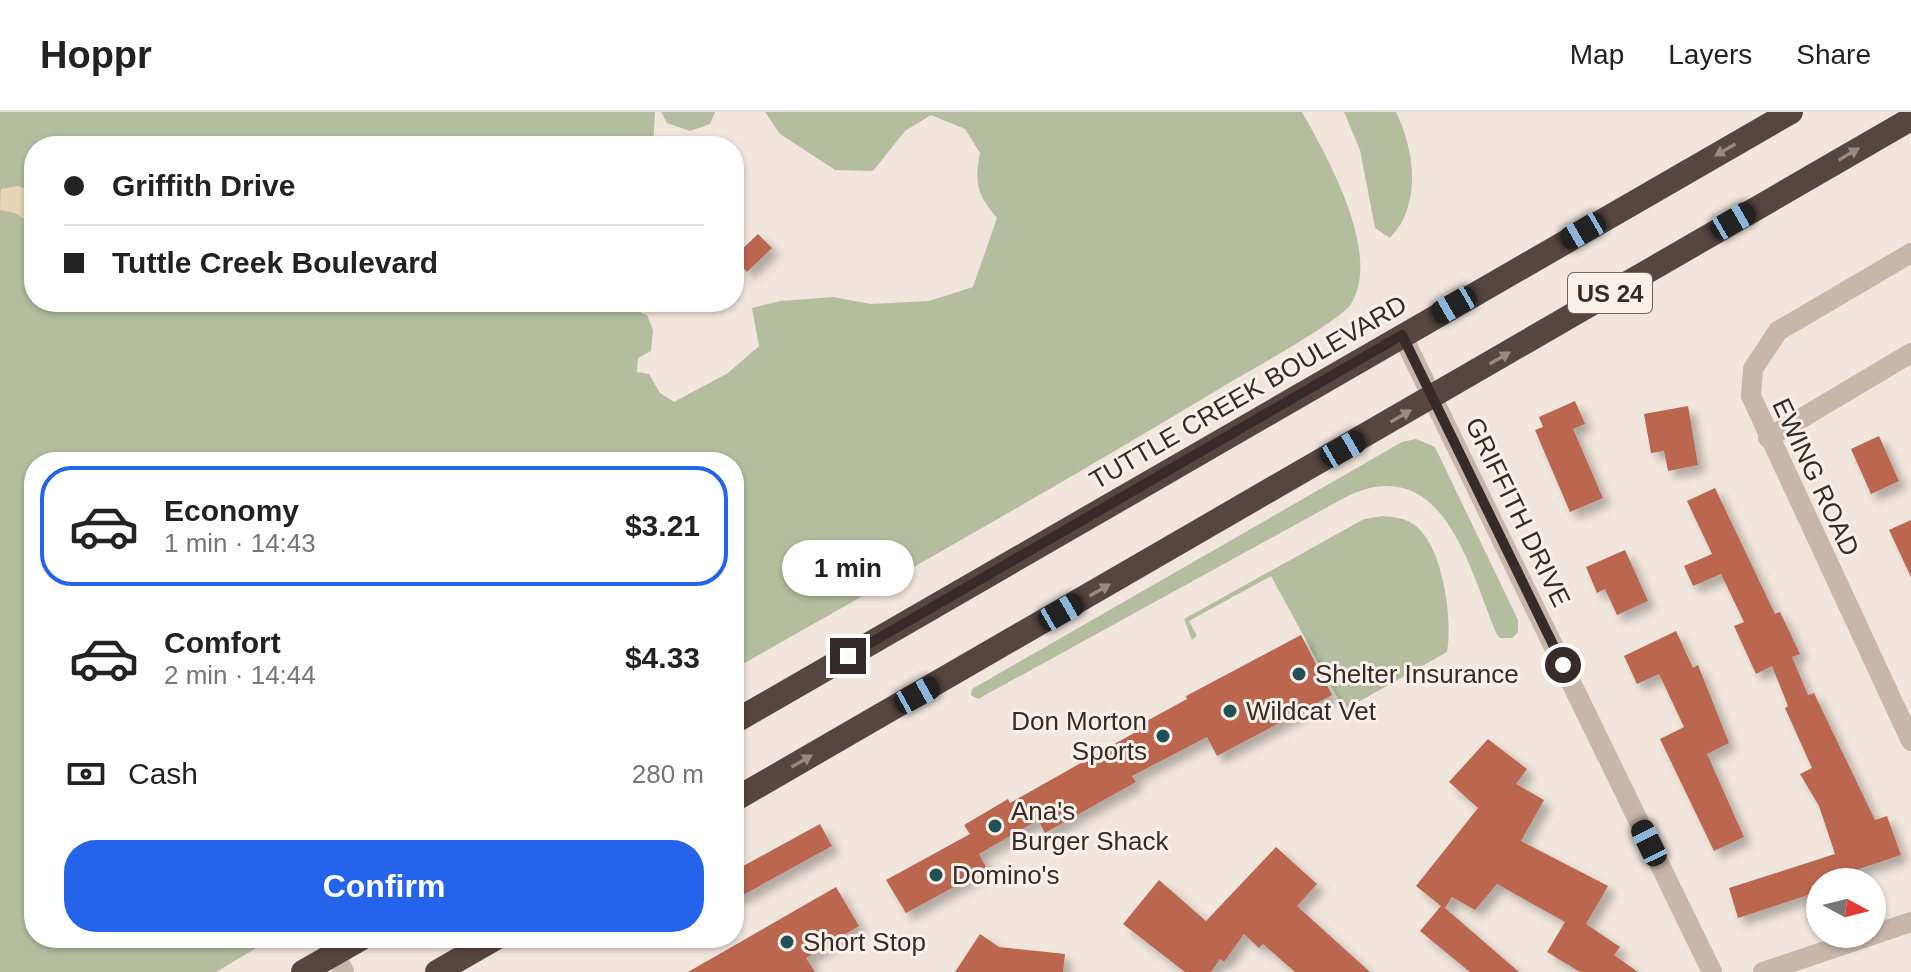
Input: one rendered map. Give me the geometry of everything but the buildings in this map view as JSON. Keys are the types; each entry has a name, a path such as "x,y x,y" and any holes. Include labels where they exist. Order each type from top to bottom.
{"highway":[{"name":"TUTTLE CREEK BOULEVARD","path":"744,716 1791,112"},
{"name":"US 24","path":"744,794 1911,119"},
{"path":"437,972 479,948"},
{"path":"303,972 340,963"}],"street":[{"name":"EWING ROAD","path":"1911,253 1778,331 1753,369 1751,396 1911,741"},
{"name":"GRIFFITH DRIVE","path":"1402,335 1712,972"},
{"path":"1768,438 1911,353"},
{"path":"1763,972 1911,922"}],"green space":[{"path":"0,112 655,112 654,136 24,136 24,312 641,312 647,315 653,330 651,351 638,358 637,372 649,374 660,393 674,402 728,373 759,346 752,308 780,301 834,297 870,304 929,301 973,287 997,218 981,195 977,180 980,153 965,129 931,115 905,131 873,171 835,170 780,134 765,112 1302,112 1337,180 1356,233 1360,259 1359,283 1351,304 1344,311 1297,344 744,663 744,452 24,452 24,948 256,948 216,972 0,972"},
{"path":"661,112 715,112 710,124 690,131 667,123"},
{"path":"1344,112 1396,112 1403,127 1411,160 1411,194 1400,225 1390,238 1375,228 1360,150"},
{"path":"1416,439 1435,447 1518,620 1518,632 1512,638 1500,638 1496,633 1475,577 1447,522 1428,501 1405,489 1378,487 1344,498 978,699 971,695 972,689 1402,442"},
{"path":"1383,516 1413,524 1432,548 1439,564 1447,602 1447,652 1344,710 1271,576 1189,621 1197,636 1192,640 1184,619 1364,519"}],"sand":[{"path":"18,186 24,188 24,219 0,210 1,189"}],"place":[{"name":"Shelter Insurance","path":"1299,674"},
{"name":"Wildcat Vet","path":"1230,711"},
{"name":"Don Morton Sports","path":"1163,736"},
{"name":"Ana's Burger Shack","path":"995,826"},
{"name":"Domino's","path":"936,875"},
{"name":"Short Stop","path":"787,942"}],"route":[{"path":"848,656 1402,335 1563,665"}]}
